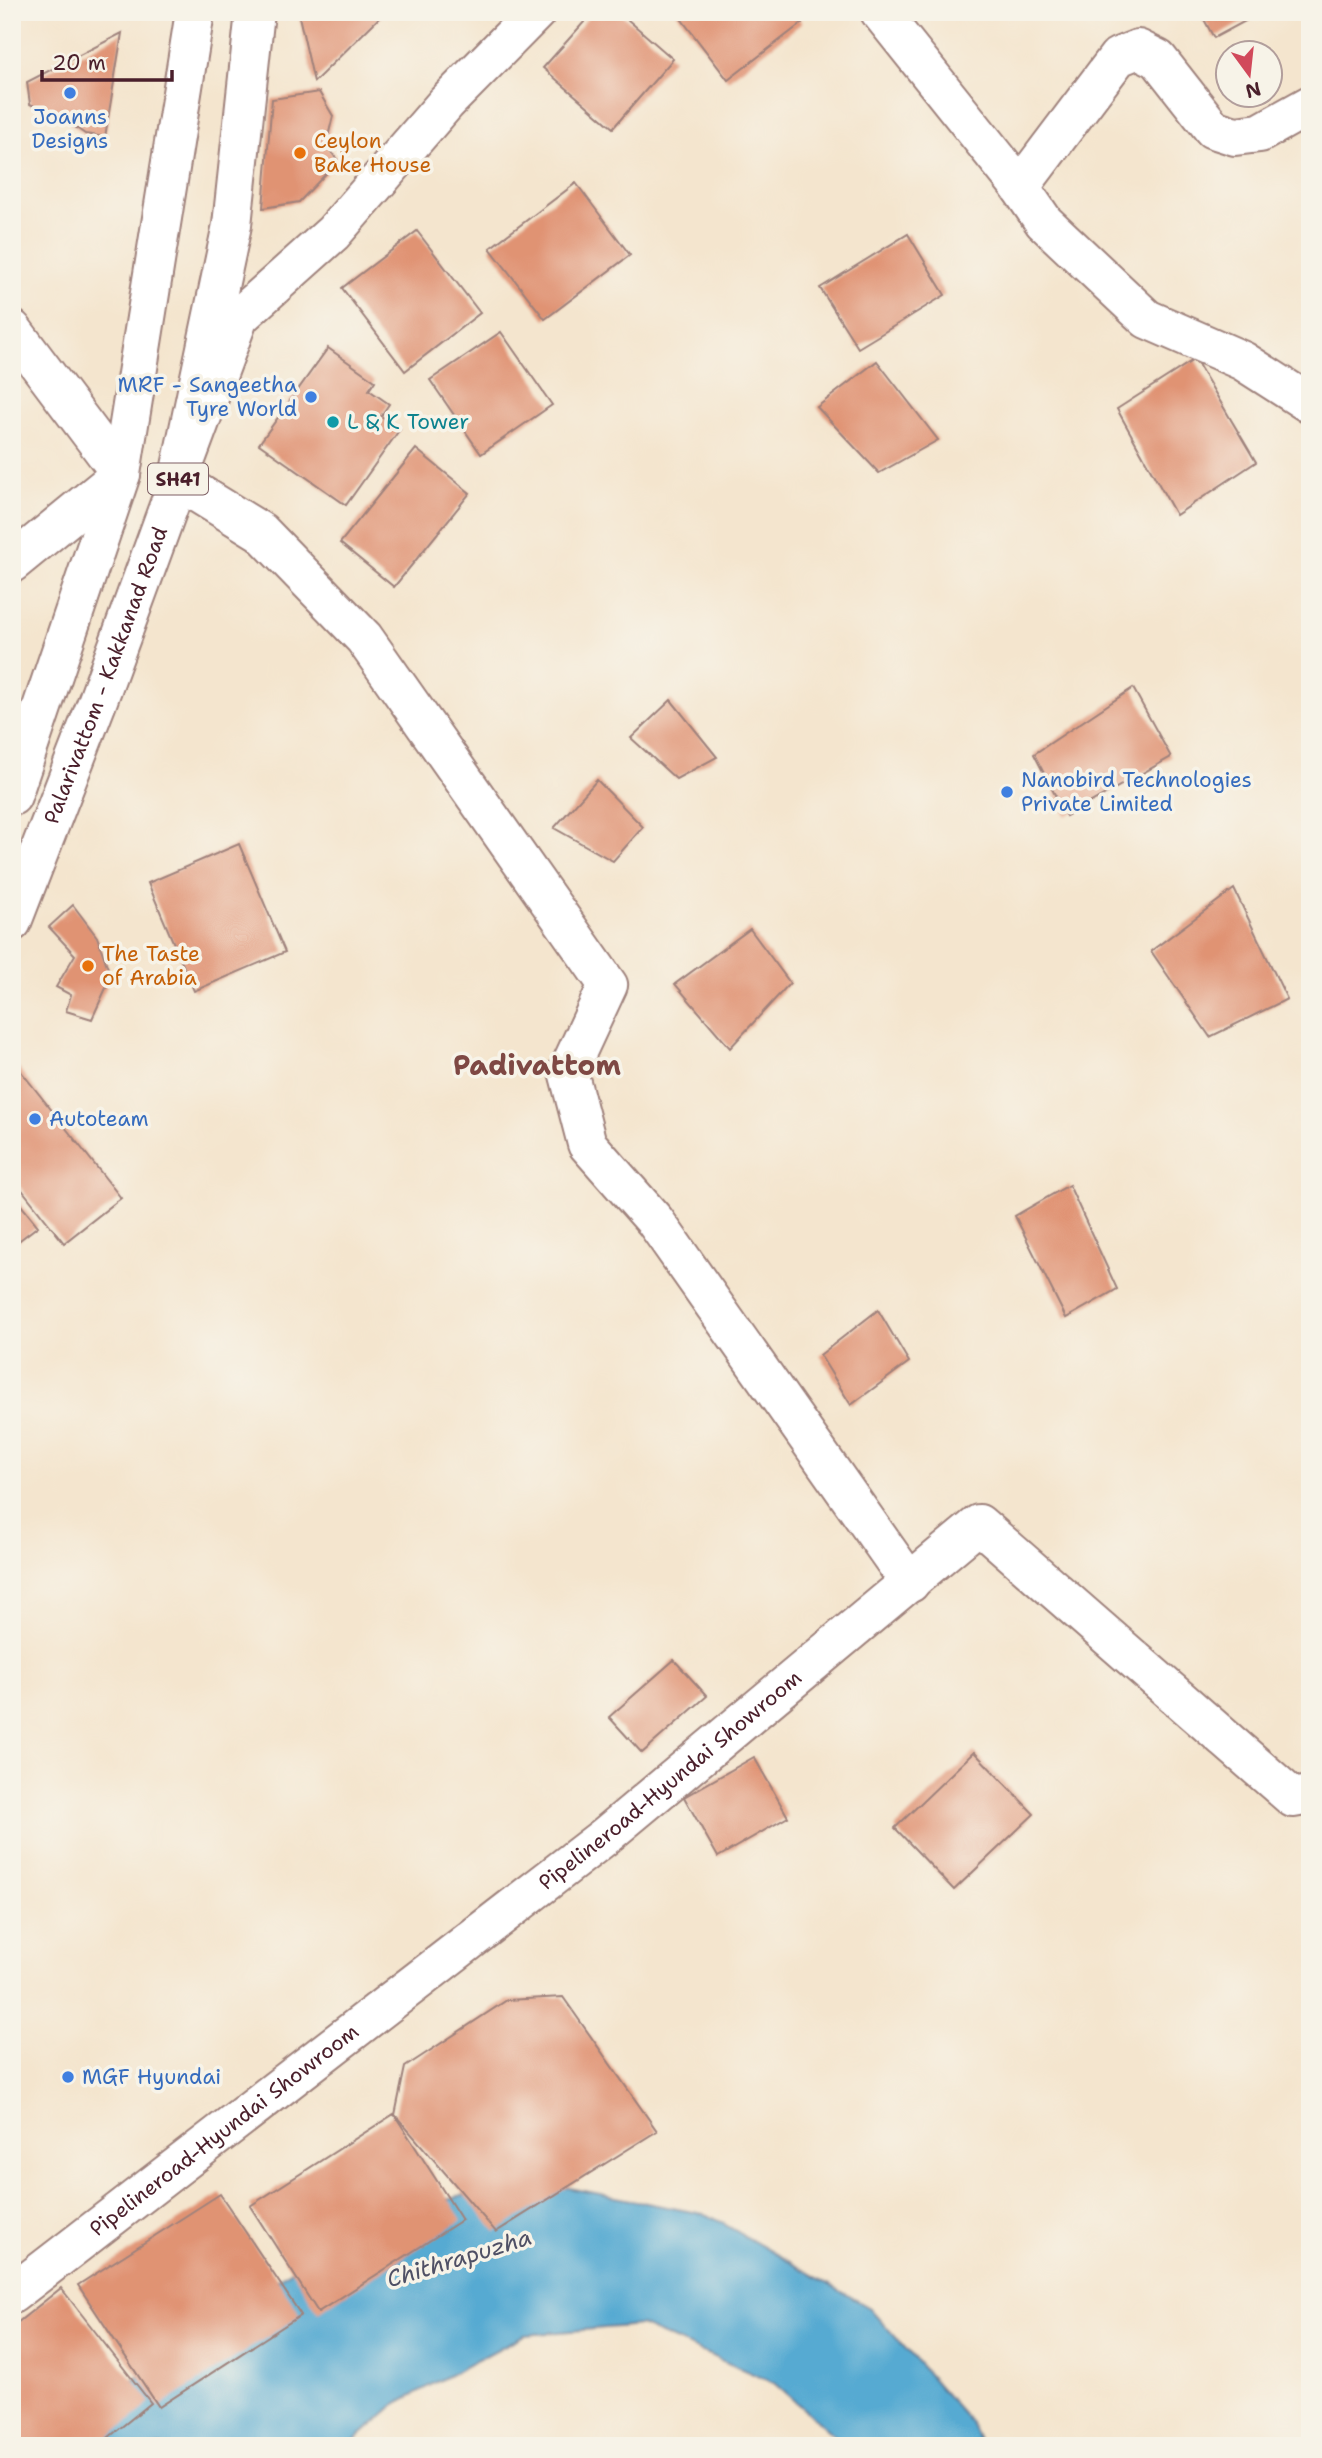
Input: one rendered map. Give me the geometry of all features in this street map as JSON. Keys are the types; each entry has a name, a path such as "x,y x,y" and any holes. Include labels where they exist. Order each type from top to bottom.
{"street":[{"path":"12,796 121,474 195,12"},
{"name":"Palarivattom - Kakkanad Road","path":"12,922 98,700 178,481 232,225 255,12"},
{"path":"536,12 446,103 333,233 239,317 178,481 261,531 365,638 608,985 568,1071 587,1144 655,1221 910,1583"},
{"path":"880,12 1020,187 1044,222 1147,319 1243,361 1310,404"},
{"path":"1020,187 1118,57 1138,49 1158,59 1213,129 1235,136 1260,133 1310,104"},
{"path":"12,329 121,474"},
{"path":"12,563 121,474"},
{"name":"Pipelineroad-Hyundai Showroom","path":"12,2294 604,1837 979,1524 1293,1798 1310,1796"}],"water":[{"name":"Chithrapuzha","path":"528,2180 708,2215 870,2308 971,2423 982,2446 846,2446 774,2383 640,2325 524,2335 397,2403 348,2446 65,2446 108,2398 361,2221"}],"building":[{"path":"298,12 385,12 314,82"},
{"path":"593,12 619,12 673,59 613,128 543,68"},
{"path":"676,12 794,12 802,23 728,80"},
{"path":"1200,12 1262,12 1214,38"},
{"name":"Joanns Designs","path":"122,33 105,137 85,134 65,120 30,104 27,82"},
{"name":"Ceylon Bake House","path":"319,92 333,116 326,145 338,161 299,202 263,208 272,99"},
{"path":"576,183 630,255 545,319 490,248"},
{"path":"417,231 480,313 405,371 342,288"},
{"path":"908,234 945,295 858,348 820,288"},
{"path":"501,332 552,405 481,454 430,380"},
{"name":"L & K Tower","path":"328,348 375,381 369,390 389,404 381,416 400,429 346,505 259,444"},
{"path":"1195,359 1256,462 1176,515 1117,409"},
{"path":"877,361 938,440 879,473 817,407"},
{"path":"416,449 470,493 394,587 340,543"},
{"path":"1133,688 1171,757 1066,816 1034,754"},
{"path":"671,700 717,757 676,779 631,738"},
{"path":"597,780 643,827 613,861 554,828"},
{"path":"239,844 285,952 194,991 148,883"},
{"path":"1234,889 1287,999 1210,1037 1151,951"},
{"name":"The Taste of Arabia","path":"73,905 97,937 111,977 92,1019 66,1011 71,995 56,987 75,955 49,927"},
{"path":"750,929 790,983 730,1048 675,984"},
{"name":"Autoteam","path":"12,1060 121,1198 64,1243 12,1177"},
{"path":"1069,1185 1117,1289 1066,1318 1015,1216"},
{"path":"12,1194 38,1226 12,1246"},
{"path":"878,1310 909,1362 851,1405 820,1355"},
{"path":"674,1660 707,1696 642,1753 609,1717"},
{"path":"974,1752 1034,1814 954,1890 895,1828"},
{"path":"754,1757 788,1817 718,1857 684,1797"},
{"path":"563,1997 657,2131 496,2232 395,2115 405,2067 507,2000"},
{"path":"394,2114 462,2220 318,2312 250,2206"},
{"path":"220,2194 301,2315 159,2407 78,2285"},
{"path":"61,2288 151,2403 98,2446 12,2446 12,2327"}],"place":[{"name":"Joanns Designs","path":"70,93"},
{"name":"Ceylon Bake House","path":"300,153"},
{"name":"MRF - Sangeetha Tyre World","path":"311,397"},
{"name":"L & K Tower","path":"333,422"},
{"name":"Nanobird Technologies Private Limited","path":"1007,792"},
{"name":"The Taste of Arabia","path":"88,966"},
{"name":"Autoteam","path":"35,1119"},
{"name":"MGF Hyundai","path":"68,2077"}],"district":[{"name":"Padivattom","path":"537,1065"}]}
